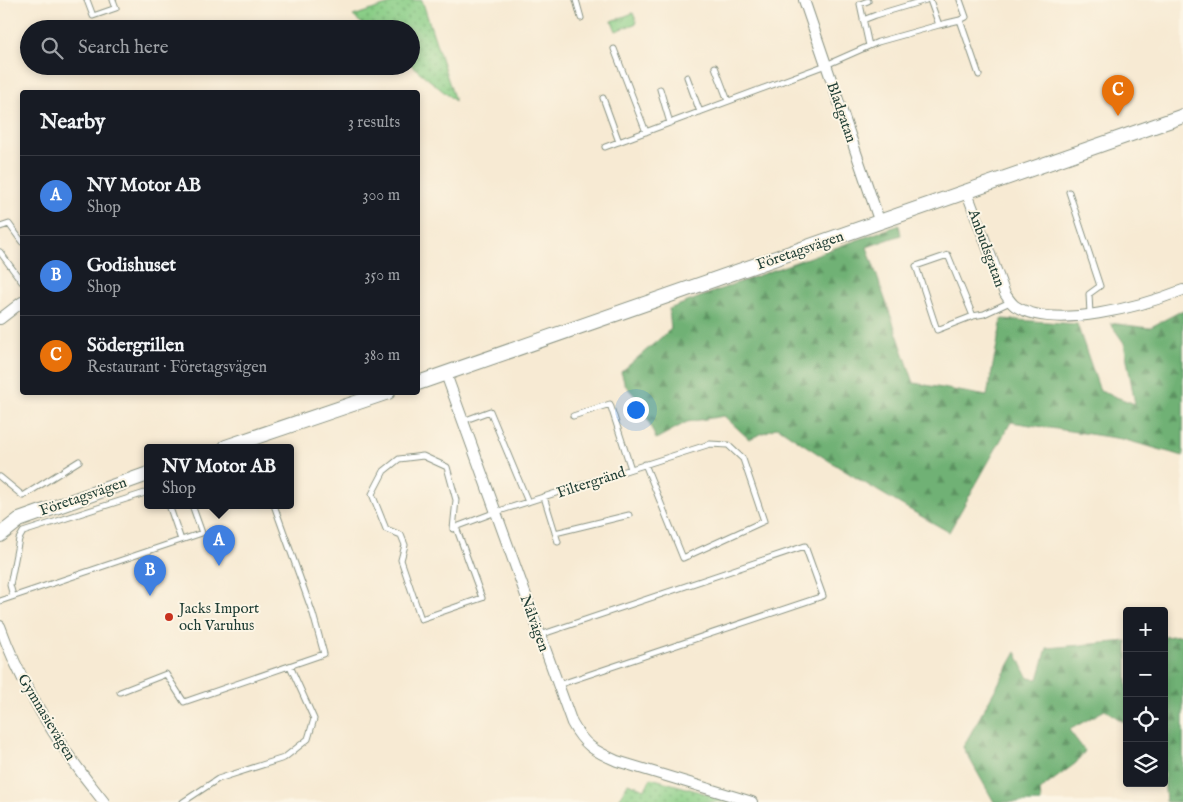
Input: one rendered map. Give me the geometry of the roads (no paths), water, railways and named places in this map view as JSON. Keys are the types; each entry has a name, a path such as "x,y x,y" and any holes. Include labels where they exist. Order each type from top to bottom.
{"street":[{"name":"Bladgatan","path":"804,0 880,223"},
{"name":"Företagsvägen","path":"420,382 967,193 1183,116"},
{"name":"Anbudsgatan","path":"967,193 1005,294 1014,305 1031,313 1057,316 1090,314 1127,308 1164,298 1183,290"},
{"path":"0,319 20,304"},
{"name":"Nålvägen","path":"446,374 558,685 580,739 596,752 617,760 752,802"},
{"path":"252,443 372,395"},
{"name":"Företagsvägen","path":"0,535 19,520 144,475"},
{"name":"Företagsvägen","path":"0,520 19,520"},
{"name":"Gymnasievägen","path":"0,626 22,677 37,705 56,737 104,802"}],"lane":[{"path":"87,0 93,16 116,8 113,0"},
{"path":"576,0 581,18"},
{"path":"863,20 926,0"},
{"path":"930,0 939,25"},
{"path":"604,147 826,65 870,46 960,20 966,17 960,0"},
{"path":"868,1 860,4 870,46"},
{"path":"960,20 979,74"},
{"path":"614,49 646,132"},
{"path":"715,67 728,101"},
{"path":"687,77 700,112"},
{"path":"660,89 670,123"},
{"path":"603,98 619,142"},
{"path":"1069,192 1100,286 1089,294 1090,314"},
{"path":"0,227 9,224 20,239"},
{"path":"0,252 20,279"},
{"path":"973,316 948,255 916,266 937,330 973,316 984,314 1010,301"},
{"path":"574,416 610,404 631,469"},
{"path":"463,421 490,412 528,502"},
{"name":"Filtergränd","path":"456,527 544,496 686,451 710,444 728,445 744,459 764,521 683,558 645,464"},
{"path":"423,456 447,467 456,500 453,529 456,527 482,598 421,620 401,560 405,545 401,535 386,529 372,494 384,471 399,459 423,456"},
{"path":"0,477 22,496 79,460"},
{"path":"13,596 10,585 19,539 23,532 144,493"},
{"path":"544,496 558,542"},
{"path":"170,509 181,540"},
{"path":"0,601 202,533 193,509"},
{"path":"120,692 166,674 184,702 324,654 313,614 275,509"},
{"path":"555,533 629,515"},
{"path":"540,635 805,546 823,596 558,685"},
{"path":"183,802 218,779 284,758 308,739 314,719 290,666"}],"place":[{"name":"Södergrillen","path":"1118,116"},
{"name":"NV Motor AB","path":"219,566"},
{"name":"Godishuset","path":"150,596"},
{"name":"Jacks Import och Varuhus","path":"169,617"}]}
